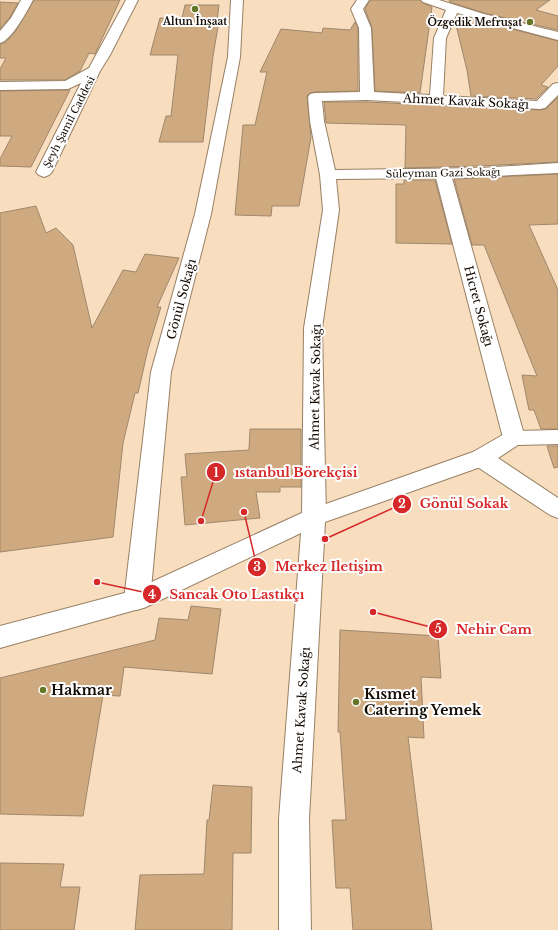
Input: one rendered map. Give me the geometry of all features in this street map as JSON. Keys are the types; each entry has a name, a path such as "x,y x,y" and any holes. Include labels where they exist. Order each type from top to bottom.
{"street":[{"path":"0,39 16,20 27,0"},
{"name":"Şeyh Şamil Caddesi","path":"44,172 94,71 104,56 132,0"},
{"name":"Gönül Sokağı","path":"137,600 161,372 203,214 234,57 237,0"},
{"path":"363,0 357,9 365,28 367,96"},
{"path":"428,0 480,17 558,36"},
{"path":"436,99 440,38 453,8"},
{"path":"0,86 68,85 94,71"},
{"name":"Ahmet Kavak Sokağı","path":"296,930 294,819 314,517 313,328 331,210 328,175 317,121 315,96 367,96 540,105 558,87"},
{"name":"Süleyman Gazi Sokağı","path":"328,175 443,174 558,168"},
{"name":"Hicret Sokağı","path":"443,174 514,438"},
{"path":"0,637 137,600 314,517 481,458 514,438 558,437"},
{"path":"481,458 558,509"}],"building":[{"path":"34,0 120,0 95,54 89,53 80,71 65,80 0,80 0,69 6,58 0,58 0,44 6,42 15,32"},
{"path":"370,0 420,0 432,7 420,93 375,91 372,28 365,9"},
{"path":"449,0 550,0 536,10 558,16 558,30 484,13 450,2"},
{"path":"0,2 18,3 10,17 0,29"},
{"path":"185,5 219,5 217,21 219,21 213,56 203,142 159,142 166,116 171,116 178,55 150,55 160,18 182,18"},
{"path":"458,15 558,41 558,66 541,85 548,87 536,99 471,96 467,70 455,21"},
{"path":"355,22 358,28 358,91 315,92 310,93 307,96 311,137 299,206 272,206 271,216 235,215 243,125 255,125 267,72 260,72 281,29 322,33 323,28 350,30"},
{"path":"70,90 31,167 0,166 0,159 12,136 0,136 0,91"},
{"path":"558,97 558,162 405,168 406,125 326,123 324,102 367,102 540,110 546,109"},
{"path":"558,174 558,224 529,225 558,290 558,429 541,429 534,410 529,410 522,375 537,376 484,245 472,245 454,179"},
{"path":"404,180 435,180 452,244 396,243 396,184 404,184"},
{"path":"36,206 46,233 56,228 73,245 92,328 123,270 136,272 145,254 179,258 157,307 161,307 148,349 138,393 135,393 123,443 113,537 0,552 0,213"},
{"path":"250,429 301,429 301,487 280,487 280,492 256,492 260,518 185,525 181,477 187,477 185,454 249,450"},
{"path":"547,446 558,446 558,467 554,468"},
{"path":"191,606 221,609 212,674 124,667 120,696 103,695 83,816 0,814 0,678 155,640 159,618 188,620"},
{"path":"340,630 438,636 441,678 421,677 424,738 408,737 432,930 353,930 350,888 336,888 332,820 346,820 340,732 338,732"},
{"path":"213,785 252,787 251,853 233,853 232,930 135,930 140,875 204,874 207,820 209,820"},
{"path":"0,863 64,864 60,887 80,887 74,930 0,930"}],"place":[{"name":"Altun İnşaat","path":"195,9"},
{"name":"Özgedik Mefruşat","path":"530,22"},
{"name":"Merkez Iletişim","path":"244,512"},
{"name":"ıstanbul Börekçisi","path":"201,521"},
{"name":"Gönül Sokak","path":"325,539"},
{"name":"Sancak Oto Lastıkçı","path":"97,582"},
{"name":"Nehir Cam","path":"373,612"},
{"name":"Hakmar","path":"43,690"},
{"name":"Kısmet Catering Yemek","path":"356,702"}]}
